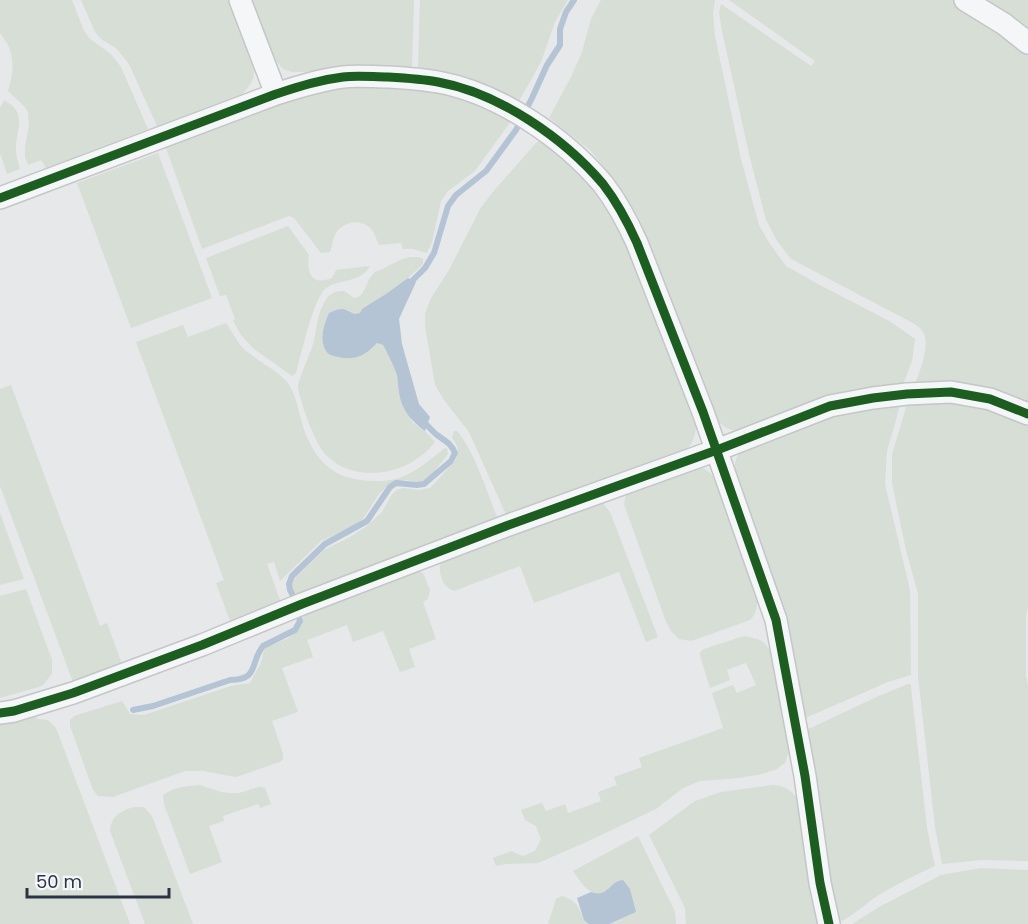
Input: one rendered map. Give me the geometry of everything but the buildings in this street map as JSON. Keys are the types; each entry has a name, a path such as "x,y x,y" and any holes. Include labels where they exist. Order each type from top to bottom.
{"street":[{"path":"240,0 276,94"},
{"path":"965,0 1004,24 1028,43"},
{"path":"0,198 276,94 312,82 345,77 416,79 466,89 521,116 561,143 604,186 627,222 637,243 717,450 776,620 805,776 820,883 829,924"},
{"path":"0,713 73,693 506,526 717,450 830,406 907,394 951,392 990,399 1028,414"}],"shaded area":[{"path":"0,0 72,0 84,31 90,39 111,54 121,67 148,129 46,168 41,160 28,165 25,146 29,125 28,112 8,91 12,62 8,45 0,33"},
{"path":"81,0 231,0 253,57 254,74 251,82 242,94 157,126 129,64 116,48 101,39 95,32"},
{"path":"251,0 414,0 412,67 354,66 304,72 283,69 271,55"},
{"path":"420,0 568,0 555,22 541,62 519,101 458,75 418,67"},
{"path":"601,0 715,0 713,14 715,36 741,159 759,225 786,266 891,322 915,339 912,361 902,387 745,431 729,429 716,419 639,219 617,183 591,151 549,118 572,75 582,52 591,19"},
{"path":"729,0 953,0 1001,30 1028,54 1028,405 914,387 922,366 926,342 921,329 791,259 777,241 766,220 749,154 722,31 719,12 721,4 811,66 815,61"},
{"path":"976,0 1028,0 1028,35"},
{"path":"343,84 381,84 465,96 511,121 475,171 448,191 441,201 432,242 427,253 403,249 401,243 379,245 372,230 357,222 339,229 330,252 321,253 294,218 289,216 202,249 165,145 278,102"},
{"path":"4,100 15,109 19,120 16,147 20,169 7,174 0,153 0,108"},
{"path":"541,139 584,179 611,212 624,235 694,414 696,426 693,441 682,454 508,519 469,432 435,385 425,314 431,298 449,270 480,209"},
{"path":"158,153 212,298 131,328 77,183"},
{"path":"288,226 309,255 310,272 315,279 332,278 336,270 370,266 361,276 336,283 325,289 316,304 296,373 292,376 254,349 241,335 233,321 235,319 226,295 220,296 206,258"},
{"path":"409,257 423,259 423,264 361,313 354,314 348,310 329,313 324,327 324,345 325,350 371,350 377,343 383,345 393,363 398,378 399,394 413,423 435,442 424,454 400,468 374,473 348,469 326,455 317,442 298,388 300,379 313,345 325,300 335,292 344,291 354,298 358,297 375,272"},
{"path":"226,323 241,346 288,383 311,446 331,469 349,478 372,481 389,480 412,472 445,448 448,454 425,480 419,482 406,480 388,485 379,494 363,519 350,528 321,541 280,581 274,562 267,564 281,603 230,621 216,583 224,580 136,342 183,325 188,337"},
{"path":"11,385 100,626 107,623 122,664 73,682 0,486 0,389"},
{"path":"950,396 1028,419 1026,675 1028,686 1028,861 981,860 942,864 935,827 918,676 918,594 892,483 892,454 909,398"},
{"path":"902,399 887,451 885,484 910,590 911,675 888,682 803,719 735,473 737,458 745,445 828,413"},
{"path":"454,431 457,431 463,439 481,474 499,522 298,597 292,590 291,584 324,550 367,526 382,512 392,494 397,490 430,488 456,460 458,453 452,437"},
{"path":"692,464 707,471 718,483 756,588 757,601 755,613 750,620 691,641 679,639 666,622 624,504 626,494 633,486"},
{"path":"602,502 610,512 658,637 646,642 619,572 534,603 520,566 454,591 449,589 443,581 440,572 441,557"},
{"path":"0,513 24,579 0,585"},
{"path":"416,570 423,573 430,590 428,599 423,602 436,639 409,649 415,667 400,672 383,631 353,642 347,625 307,640 313,657 282,668 298,712 272,721 283,754 280,762 236,777 203,771 185,771 113,797 98,796 93,790 70,726 70,720 74,716 122,701 130,714 144,715 231,686 250,683 261,663 266,647 287,639 296,632 302,624 304,611"},
{"path":"26,589 52,660 52,674 42,686 0,698 0,596"},
{"path":"744,636 761,641 772,655 789,742 785,763 777,769 762,774 700,781 683,788 656,809 538,863 496,866 493,858 511,851 523,856 535,851 541,839 536,826 525,820 521,810 542,803 546,811 565,804 568,813 601,801 598,792 617,785 614,777 642,767 639,758 723,728 712,693 733,685 737,693 756,685 746,663 727,670 730,680 710,688 700,652"},
{"path":"911,684 927,828 935,866 877,896 838,923 804,731"},
{"path":"34,715 38,719 48,720 56,728 130,924 0,924 0,720"},
{"path":"200,785 232,793 262,787 265,788 271,804 260,808 258,804 223,816 224,821 209,826 222,862 190,874 164,804 163,795 185,786"},
{"path":"773,785 792,792 797,798 820,924 686,924 685,908 649,835 695,801 721,792"},
{"path":"134,807 144,807 152,816 193,924 145,924 110,831 112,821 118,814"},
{"path":"638,836 675,912 676,924 609,924 636,912 606,892 590,891 573,871"},
{"path":"981,868 1028,870 1028,924 852,924 879,907 941,875"},
{"path":"562,896 576,904 589,924 548,924 556,899"}],"water":[{"path":"408,278 416,282 399,319 402,344 419,404 430,417 425,431 411,419 405,410 400,399 397,375 383,345 377,343 360,356 344,358 328,353 323,342 324,327 329,313 342,309 354,314 360,313 362,309"},
{"path":"623,880 630,889 636,912 609,924 589,924 584,920 577,898 591,892 601,893"}],"waterway":[{"path":"410,285 434,253 448,206 456,195 486,171 516,130 547,65 560,45 560,29 566,12 574,0"},
{"path":"133,710 246,677 250,674 263,646 295,630 300,621 290,590 289,584 292,576 325,544 367,521 390,487 396,483 424,484 451,461 455,453 452,447 423,421"}],"cycle path":[{"path":"0,198 276,94 348,76 420,79 461,88 507,107 550,134 569,150 603,184 622,213 637,243 703,412 776,620 805,776 820,883 829,924"},
{"path":"0,713 73,693 506,526 717,450 830,406 907,394 951,392 990,399 1028,414"}]}
